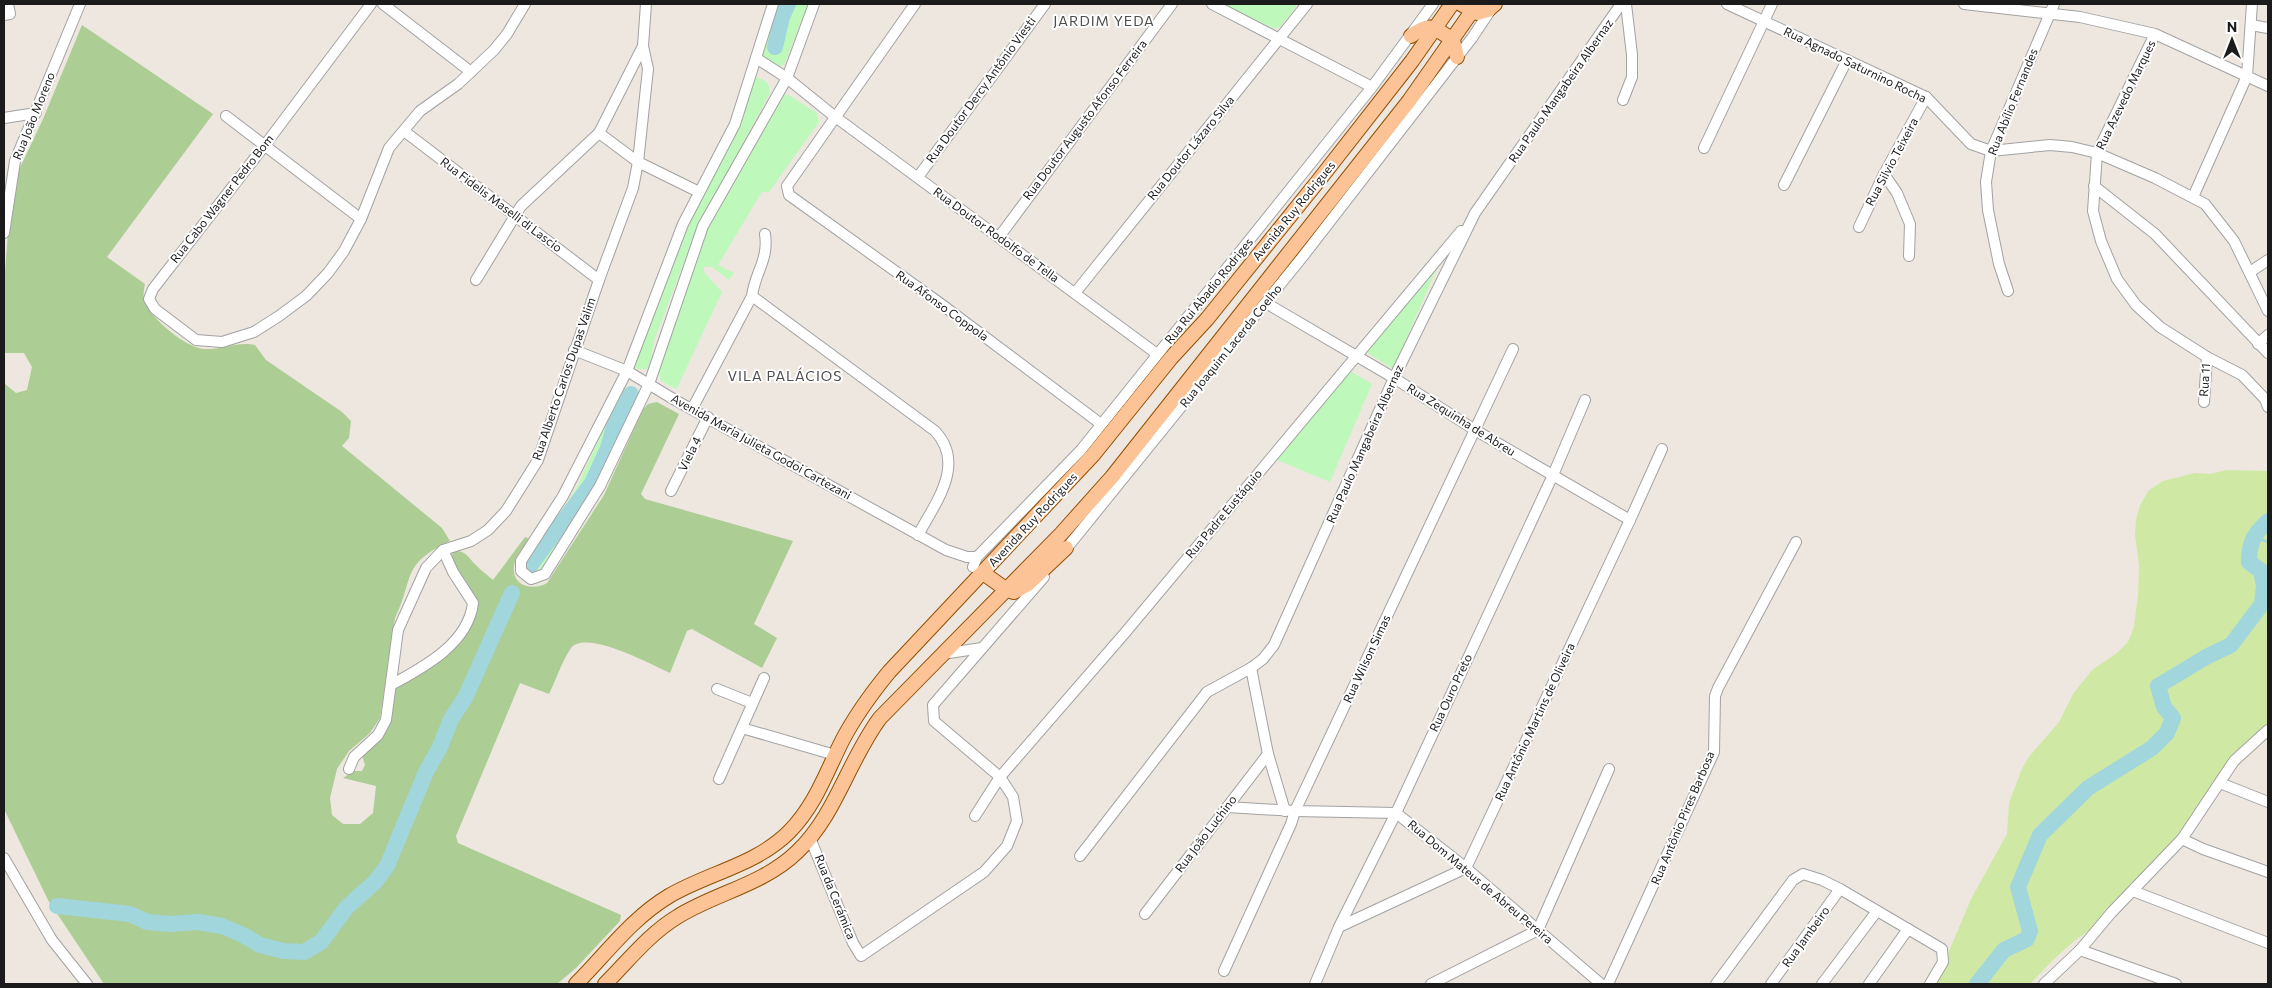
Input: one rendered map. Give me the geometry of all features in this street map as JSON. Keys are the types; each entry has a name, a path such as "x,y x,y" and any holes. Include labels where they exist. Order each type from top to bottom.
{"main road":[{"name":"Avenida Ruy Rodrigues","path":"576,984 629,928 655,906 678,891 763,852 788,833 815,798 835,755 859,712 889,672 978,570 1073,479 1171,358 1207,319 1377,106 1452,4"},
{"path":"1470,6 1485,12 1495,4"},
{"name":"Avenida Ruy Rodrigues","path":"605,984 656,932 676,917 765,875 796,853 810,838 830,809 870,732 942,654 1080,514 1112,476 1409,101 1453,40 1470,6"},
{"path":"1411,36 1425,27 1434,28 1453,40 1457,57"},
{"path":"978,570 1006,590 1014,592 1028,584 1066,548"}],"street":[{"path":"4,15 10,14 8,4"},
{"name":"Rua João Moreno","path":"4,232 15,162 80,4"},
{"name":"Rua Cabo Wagner Pedro Bom","path":"361,219 344,251 328,273 306,296 254,332 222,342 196,340 155,308 149,299 153,289 371,4"},
{"path":"383,4 471,72"},
{"path":"226,116 361,219 389,148 420,111 458,84 507,34 525,4"},
{"path":"476,280 515,215 533,194 599,133 644,43 646,4"},
{"path":"774,4 735,124 683,224 627,371 563,496 521,560 521,571 531,579 545,574 600,486 649,384 703,226 774,98 788,78 814,4"},
{"path":"834,116 914,4"},
{"name":"Rua Doutor Dercy Antônio Viesti","path":"918,177 1045,4"},
{"name":"Rua Doutor Augusto Afonso Ferreira","path":"999,237 1172,4"},
{"path":"1212,4 1372,87"},
{"name":"Rua Doutor Lázaro Silva","path":"1075,293 1307,4"},
{"name":"Rua Rui Abadio Rodriges","path":"978,570 977,557 1057,476 1101,424 1372,87 1433,4"},
{"name":"Rua Joaquim Lacerda Coelho","path":"861,956 984,872 1007,846 1017,821 1013,797 1000,777 934,721 933,705 1066,548 1266,303 1374,166 1495,4"},
{"name":"Rua Paulo Mangabeira Albernaz","path":"1080,856 1208,692 1251,668 1263,659 1274,645 1394,378 1475,213 1621,4"},
{"path":"1623,100 1632,78 1632,56 1626,4"},
{"name":"Rua Agnado Saturnino Rocha","path":"1726,4 1926,97 1971,144 1990,151"},
{"path":"1704,148 1772,4"},
{"path":"1964,4 2052,8 2156,34 2268,86"},
{"path":"2193,196 2247,76 2252,4"},
{"name":"Rua Abílio Fernandes","path":"2008,291 1999,264 1988,210 1986,182 1990,151 2052,8"},
{"path":"2251,25 2268,28"},
{"name":"Rua Azevedo Marques","path":"2156,34 2097,153 2093,211 2096,224 2117,278 2136,305 2160,327 2207,357 2242,375 2265,399 2268,407"},
{"name":"Rua Alberto Carlos Dupas Valim","path":"442,550 471,541 488,530 506,511 538,460 574,350 633,188 638,162 648,69 644,43"},
{"name":"Rua Doutor Rodolfo de Tella","path":"756,58 788,78 834,116 1157,354"},
{"path":"1784,185 1847,60"},
{"name":"Rua Silvio Teixeira","path":"1859,227 1884,174 1926,97"},
{"path":"4,118 36,112"},
{"name":"Rua Afonso Coppola","path":"834,116 787,186 789,196 941,304 1101,424"},
{"name":"Rua Fidelis Maselli di Lascio","path":"404,131 599,280"},
{"path":"599,133 638,162 699,192"},
{"path":"1990,151 2050,145 2072,147 2097,153 2193,196 2205,204 2223,225 2250,272 2268,311"},
{"path":"1884,174 1897,193 1910,224 1909,256"},
{"path":"2094,186 2155,234 2268,353"},
{"name":"Rua Padre Eustáquio","path":"974,816 1000,777 1124,634 1475,213"},
{"path":"692,409 752,296 754,282 765,258 766,234"},
{"path":"2250,272 2268,260"},
{"path":"752,296 935,431 945,441 949,458 948,478 918,534"},
{"name":"Rua Zequinha de Abreu","path":"1266,303 1394,378 1475,430 1630,520"},
{"path":"2258,344 2268,336"},
{"name":"Rua Wilson Simas","path":"1224,971 1291,824 1290,811 1513,349"},
{"name":"Avenida Maria Julieta Godoi Cartezani","path":"574,350 627,371 918,534 978,570"},
{"name":"Rua 11","path":"2204,402 2207,357"},
{"name":"Rua Ouro Preto","path":"1315,984 1339,927 1396,813 1553,475 1585,400"},
{"name":"Viela 4","path":"671,491 708,417"},
{"name":"Rua Antônio Martins de Oliveira","path":"1466,868 1662,449"},
{"name":"Rua Antônio Pires Barbosa","path":"1608,984 1714,752 1718,688 1796,542"},
{"path":"349,769 354,757 378,735 386,720 398,630 426,568 442,550 453,572 473,603 472,615 464,628 440,655 391,684"},
{"name":"Avenida Maria Julieta Godoi Cartezani","path":"946,550 967,557 977,557"},
{"path":"942,654 982,648"},
{"path":"1251,668 1268,754 1290,811"},
{"path":"719,779 764,678"},
{"path":"717,689 752,703"},
{"path":"742,728 835,755"},
{"path":"2044,984 2080,950 2111,913 2182,839 2234,761 2268,730"},
{"name":"Rua João Luchino","path":"1145,914 1268,754"},
{"path":"1431,984 1538,930 1609,769"},
{"path":"2220,783 2268,802"},
{"name":"Rua Dom Mateus de Abreu Pereira","path":"1227,807 1290,811 1396,813 1466,868 1601,984"},
{"name":"Rua da Cerámica","path":"810,838 861,956"},
{"path":"2182,839 2203,849 2268,872"},
{"path":"4,858 52,940 87,984"},
{"path":"1339,927 1466,868"},
{"path":"1716,984 1793,880 1803,874 1822,880 1840,889 1942,949 1943,962 1930,984"},
{"name":"Rua Jambeiro","path":"1771,984 1840,889"},
{"path":"2133,891 2268,943"},
{"path":"1822,984 1877,911"},
{"path":"1869,984 1908,928"},
{"path":"2080,950 2170,983"}],"green space":[{"path":"777,4 808,4 785,63 781,66 774,66 762,55"},
{"path":"1223,4 1298,4 1281,26 1275,29"},
{"path":"82,25 213,114 107,257 145,284 144,297 147,306 160,323 188,344 205,349 242,344 255,345 266,360 342,412 351,421 349,438 342,446 442,528 450,541 423,557 411,573 395,618 380,718 370,733 349,751 337,769 330,798 332,815 343,824 360,824 373,813 376,786 343,778 354,771 362,771 365,765 362,755 392,715 395,690 404,682 441,660 464,636 470,626 478,604 451,561 453,551 467,555 480,570 493,580 525,537 530,539 516,558 514,573 516,579 530,587 547,583 604,495 643,409 648,404 657,402 679,414 641,494 645,499 793,541 754,624 777,638 762,668 692,629 687,631 670,673 604,645 579,643 571,648 568,653 549,694 520,683 456,836 458,843 621,915 620,921 576,968 557,984 104,984 48,900 4,809 4,383 16,393 27,390 32,367 24,353 4,353 4,286 8,232 16,176 43,119"},
{"path":"757,77 768,83 769,95 697,228 654,341 650,363 647,369 637,369 634,365 675,253 751,82"},
{"path":"784,95 789,95 817,113 819,122 769,192 762,192 718,265 734,273 729,280 712,267 704,267 704,272 722,292 676,389 661,381 659,372 666,346 704,236 719,205"},
{"path":"1441,259 1393,369 1366,352"},
{"path":"1342,366 1372,384 1330,482 1270,457"},
{"path":"623,387 638,393 603,471 543,570 534,569 529,564 530,558 576,489"},
{"path":"2227,470 2268,471 2268,735 2262,737 2255,750 2244,759 2101,925 2073,942 2030,984 1935,984 1971,899 2007,834 2009,803 2028,758 2059,722 2073,694 2092,670 2117,653 2128,642 2134,627 2138,595 2139,565 2135,535 2140,505 2149,490 2163,481 2195,473 2210,474"}],"waterway":[{"path":"775,47 782,17 788,4"},
{"path":"529,567 592,483 608,448 614,427 631,394"},
{"path":"1977,984 2004,950 2027,939 2030,931 2018,887 2040,835 2088,788 2152,748 2167,733 2173,718 2164,707 2158,686 2206,657 2231,645 2262,604 2264,586 2261,571 2249,562 2249,555 2253,539 2268,521"},
{"path":"2255,537 2268,542"},
{"path":"57,906 130,914 147,922 171,924 198,922 222,926 260,945 283,951 304,952 321,942 347,907 375,882 387,866 426,772 440,747 451,719 465,698 512,593"}],"district":[{"name":"JARDIM YEDA","path":"1104,21"},
{"name":"VILA PALÁCIOS","path":"785,376"}]}
